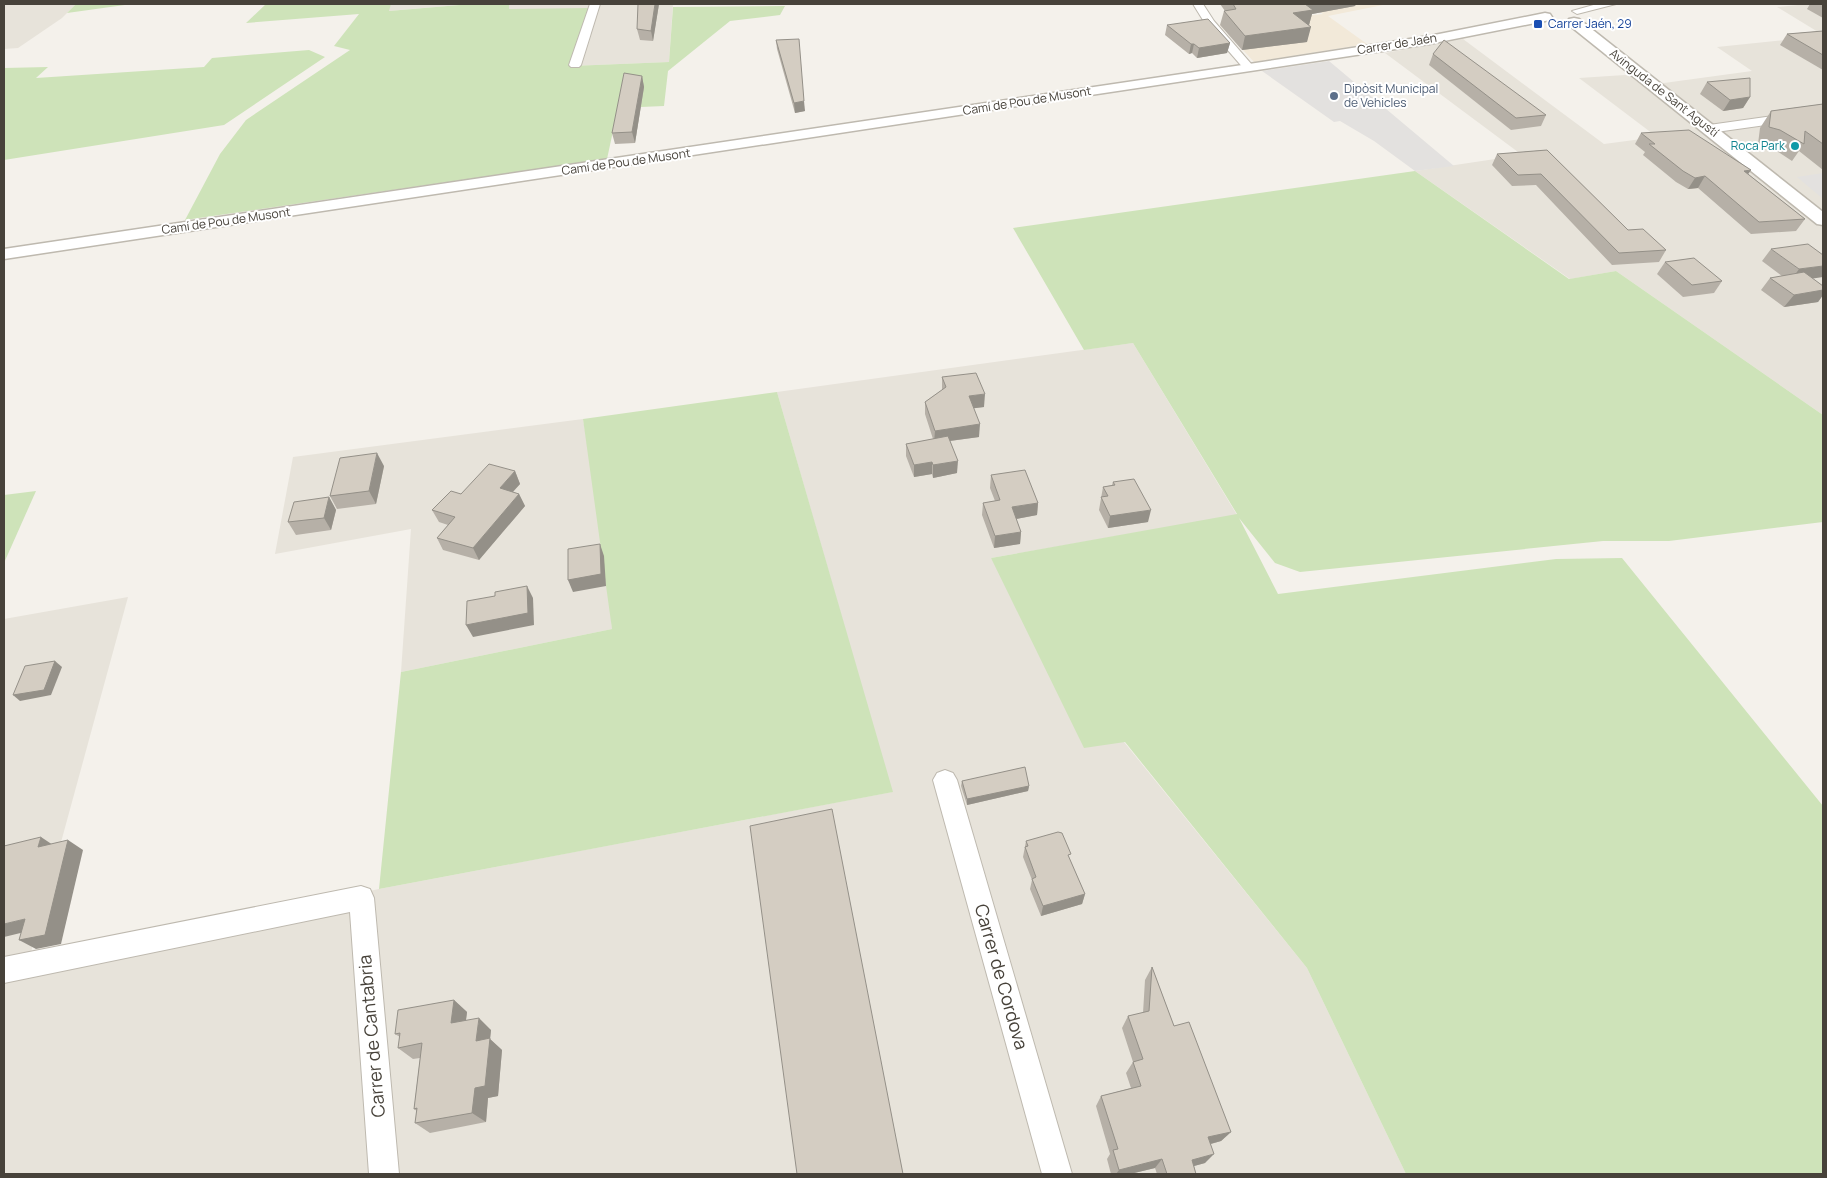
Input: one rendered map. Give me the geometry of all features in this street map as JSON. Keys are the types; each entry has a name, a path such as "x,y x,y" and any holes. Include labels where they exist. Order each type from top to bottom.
{"street":[{"path":"575,65 595,4"},
{"path":"1198,4 1210,23 1249,68"},
{"name":"Carrer de Jaén","path":"1249,68 1429,40 1559,10 1612,4"},
{"name":"Avinguda de Sant Agustí","path":"1559,10 1823,220"},
{"name":"Camí de Pou de Musont","path":"4,254 1249,68"},
{"path":"1710,129 1823,113"},
{"name":"Carrer de Cordova","path":"945,780 1056,1174"},
{"name":"Carrer de Cantabria","path":"4,970 361,898 384,1174"}],"shaded area":[{"path":"4,4 76,4 62,18 18,48 4,49"},
{"path":"391,4 471,4 388,11"},
{"path":"509,4 673,4 669,62 570,66 509,9"},
{"path":"1310,4 1388,4 1328,16 1367,44 1254,62 1220,25 1323,14"},
{"path":"1823,4 1823,35 1777,7"},
{"path":"1823,36 1823,415 1616,271 1570,279 1415,171 1522,155 1385,53 1463,39 1604,144 1657,137 1579,78 1625,75 1664,83 1752,71 1717,47"},
{"name":"Dipòsit Municipal de Vehicles","path":"1329,61 1454,166 1415,171 1374,141 1340,121 1334,122 1262,71"},
{"path":"1823,173 1823,199 1797,177"},
{"path":"1133,343 1237,515 991,558 1124,742 1307,968 1406,1174 4,1174 4,619 128,597 28,963 379,889 892,792 777,392"},
{"path":"583,419 605,548 612,629 401,672 411,529 275,554 293,457"}],"green space":[{"path":"76,4 132,4 67,13"},
{"path":"266,4 391,4 389,11 471,4 509,4 509,9 590,8 571,66 669,62 673,7 785,6 780,15 730,21 668,71 664,106 618,108 607,159 185,220 220,154 246,120 350,50 334,46 359,14 246,23"},
{"path":"309,50 325,57 224,125 4,160 4,68 48,67 36,78 204,67 212,58"},
{"path":"1415,171 1569,279 1616,271 1823,415 1823,522 1669,541 1603,541 1300,572 1275,563 1239,518 1278,594 1556,559 1622,558 1823,806 1823,1174 1406,1174 1307,968 1125,742 1084,748 991,558 1237,514 1133,343 1084,350 1013,228"},
{"path":"777,392 893,792 379,889 401,672 612,629 583,419"},
{"path":"36,491 4,563 4,495"}],"building":[{"path":"638,4 655,4 651,31 637,29"},
{"path":"1233,4 1305,4 1313,10 1293,13 1311,27 1245,36 1224,11 1236,9"},
{"path":"1208,19 1230,43 1199,48 1167,25"},
{"path":"1823,31 1823,55 1787,34"},
{"path":"799,39 804,101 794,103 776,40"},
{"path":"1444,40 1546,115 1516,118 1433,54"},
{"path":"624,73 642,76 632,132 612,133"},
{"path":"1750,78 1750,97 1730,100 1707,82"},
{"path":"1823,104 1823,144 1805,131 1804,144 1780,130 1769,127 1771,111"},
{"path":"1689,130 1751,170 1744,171 1805,219 1759,222 1705,176 1695,178 1683,171 1649,144 1655,144 1641,133"},
{"path":"1547,150 1628,230 1643,229 1666,250 1619,253 1541,174 1518,175 1497,154"},
{"path":"1808,244 1823,255 1823,266 1799,269 1771,249"},
{"path":"1694,258 1722,281 1692,285 1665,262"},
{"path":"1804,272 1823,286 1823,290 1794,295 1770,278"},
{"path":"976,373 985,394 969,396 980,424 935,431 925,402 946,387 942,377"},
{"path":"948,436 958,461 933,465 932,462 914,465 906,444"},
{"path":"377,453 369,491 330,496 340,458"},
{"path":"489,464 515,471 500,488 519,494 473,548 437,538 455,517 432,510 451,491 461,494"},
{"path":"1025,470 1038,503 1012,507 1021,532 995,536 983,503 1000,500 991,475"},
{"path":"1134,479 1151,510 1110,516 1101,497 1108,496 1103,487 1115,485 1113,482"},
{"path":"329,497 324,518 288,522 294,502"},
{"path":"600,544 601,574 568,580 568,549"},
{"path":"527,586 528,613 466,625 467,601 495,596 495,592"},
{"path":"55,661 44,690 13,695 25,666"},
{"path":"1025,767 1029,786 967,799 962,781"},
{"path":"832,809 903,1174 797,1174 750,826"},
{"path":"1058,832 1062,833 1071,854 1068,855 1085,894 1043,906 1032,879 1036,877 1025,847 1028,846 1026,841"},
{"path":"41,837 38,847 68,840 45,935 19,940 25,919 4,924 4,846"},
{"path":"1152,967 1174,1026 1189,1022 1231,1132 1208,1137 1214,1154 1192,1160 1196,1174 1167,1174 1162,1159 1119,1170 1113,1150 1118,1149 1101,1096 1141,1086 1133,1062 1143,1059 1128,1016 1149,1011"},
{"path":"454,1000 451,1023 479,1018 476,1041 490,1038 485,1086 475,1088 472,1113 415,1123 417,1108 414,1109 422,1043 398,1048 400,1033 395,1034 398,1010"}],"place":[{"name":"Carrer Jaén, 29","path":"1538,24"},
{"name":"Dipòsit Municipal de Vehicles","path":"1334,96"},
{"name":"Roca Park","path":"1795,146"}]}
